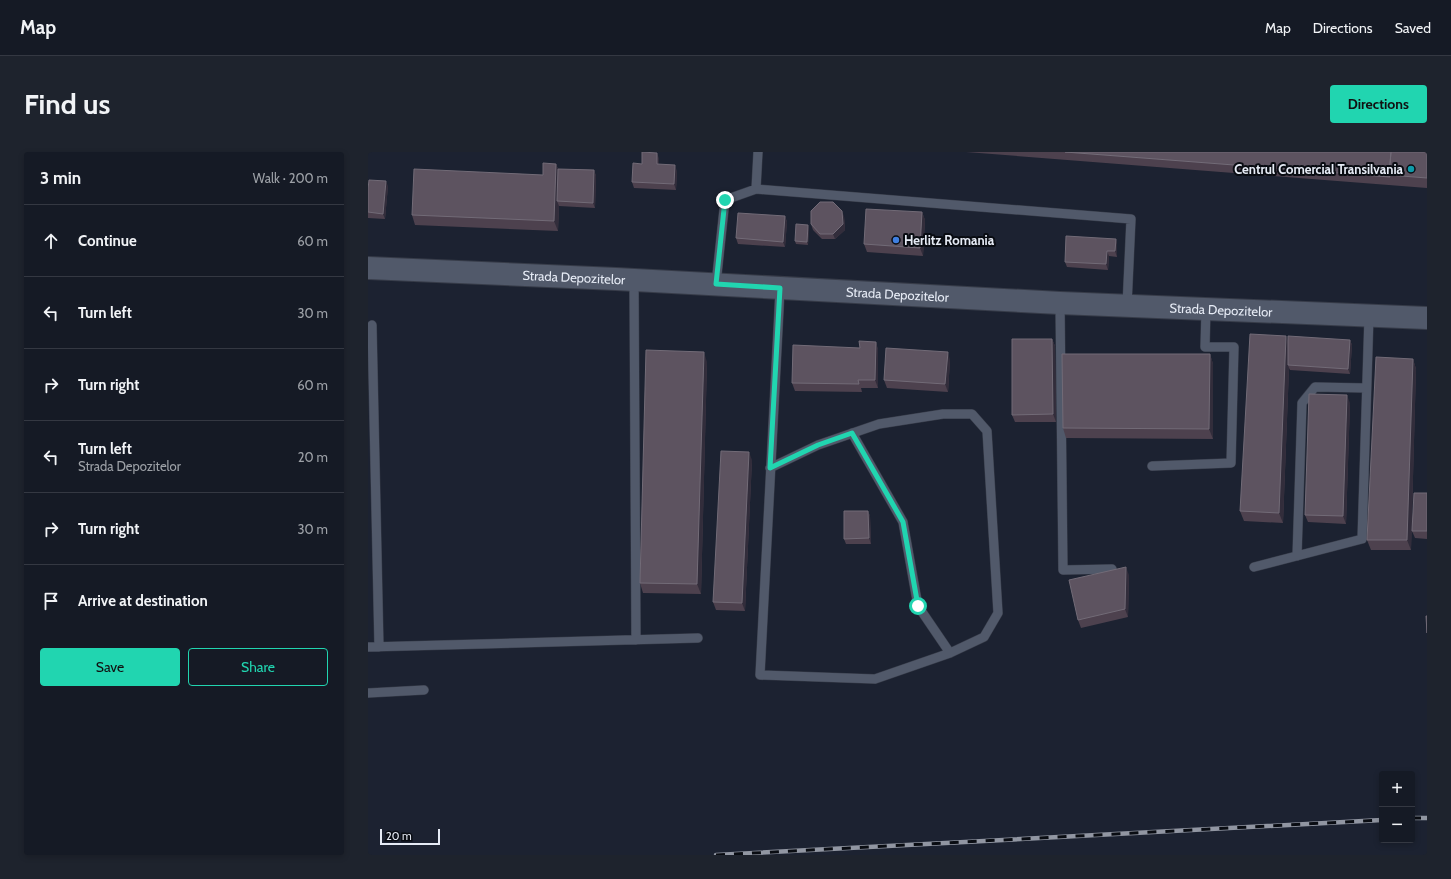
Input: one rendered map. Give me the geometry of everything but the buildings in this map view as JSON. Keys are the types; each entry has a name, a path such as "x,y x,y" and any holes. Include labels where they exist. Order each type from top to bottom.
{"street":[{"name":"Strada Depozitelor","path":"368,268 716,284 1060,303 1427,318"}],"lane":[{"path":"756,189 758,152"},
{"path":"716,284 725,200 756,189 1131,219 1127,306"},
{"path":"634,280 636,640"},
{"path":"770,468 818,445 879,424 943,414 972,414 988,431 998,613 984,637 950,653 875,679 760,675 770,468 780,288"},
{"path":"1060,303 1063,570 1112,569"},
{"path":"1152,466 1232,463 1234,347 1205,347 1206,309"},
{"path":"1254,566 1362,539 1368,316"},
{"path":"368,330 372,325 379,647"},
{"path":"1297,556 1302,403 1315,387 1366,388"},
{"path":"852,433 903,522 918,606 950,653"},
{"path":"368,647 698,638"},
{"path":"368,693 424,690"}],"railway":[{"path":"1415,818 1427,818"},
{"path":"716,855 1379,820"}],"place":[{"name":"Centrul Comercial Transilvania","path":"1411,169"},
{"name":"Herlitz Romania","path":"896,240"}],"route":[{"path":"725,200 716,284 780,288 770,468 818,445 852,433 903,522 918,606"}]}
